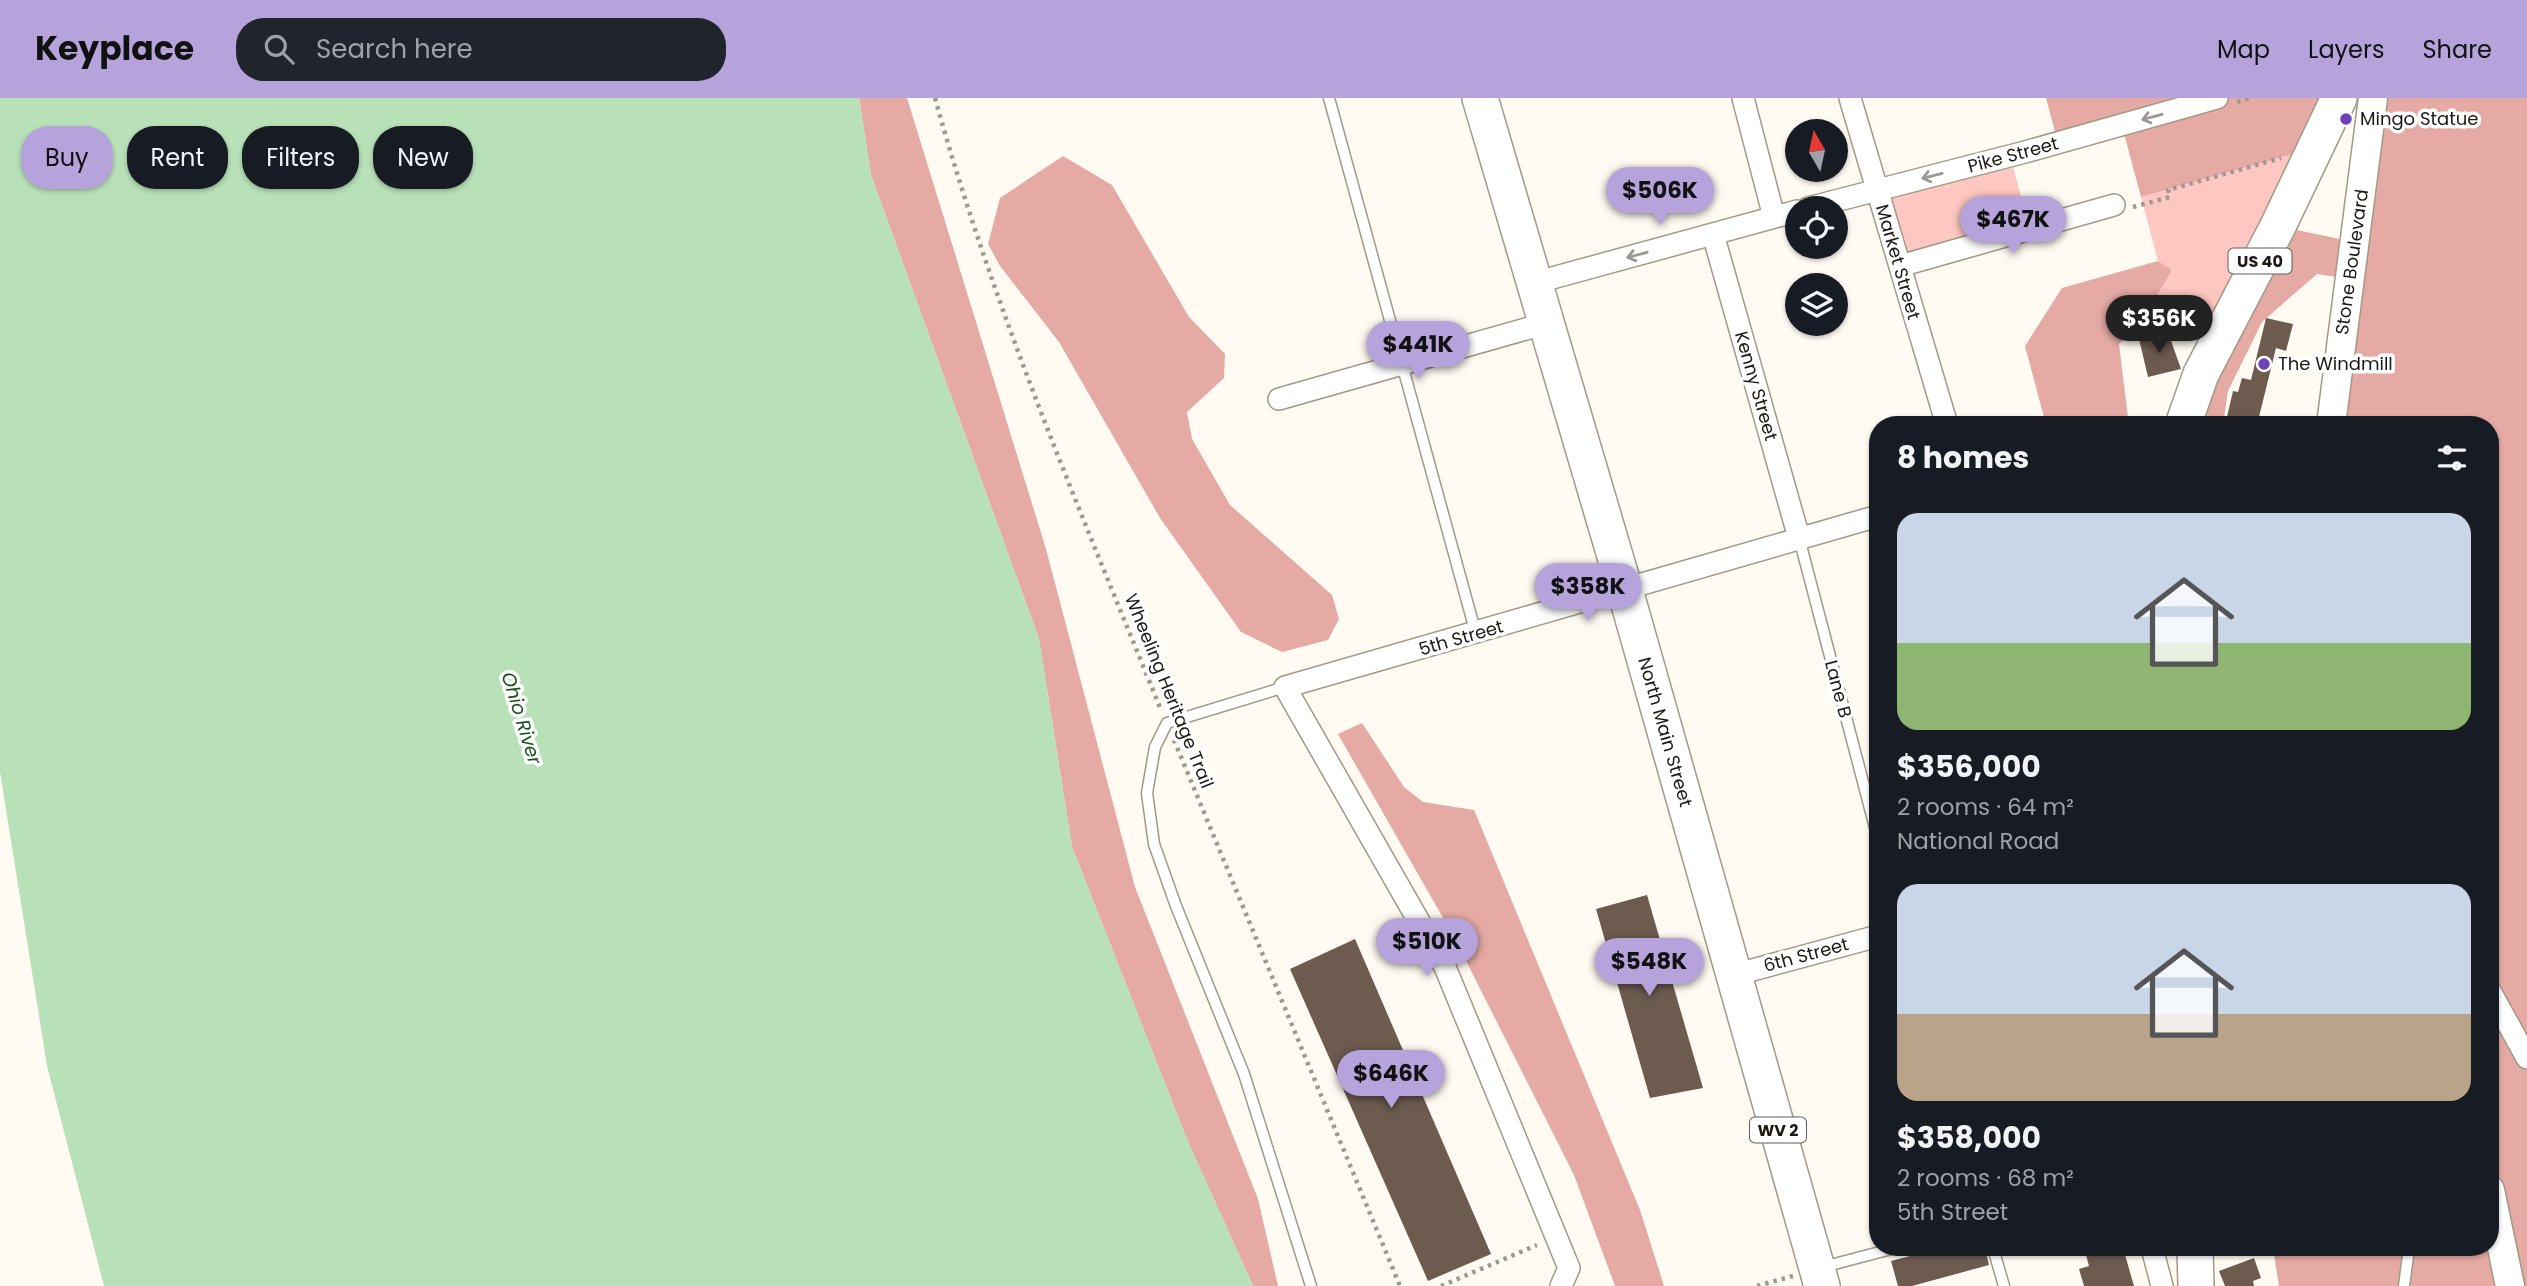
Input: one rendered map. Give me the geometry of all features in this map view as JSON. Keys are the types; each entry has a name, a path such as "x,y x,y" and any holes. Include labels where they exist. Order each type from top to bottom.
{"main road":[{"name":"North Main Street","path":"1480,98 1625,590 1819,1278"},
{"name":"US 40","path":"2186,416 2201,374 2278,226 2339,98"},
{"path":"2195,1256 2196,1286"}],"street":[{"path":"1743,98 1774,217"},
{"name":"Market Street","path":"1850,98 1944,416"},
{"name":"Pike Street","path":"1848,198 2025,152 2217,98"},
{"name":"Stone Boulevard","path":"2332,416 2373,98"},
{"path":"1900,266 2123,206"},
{"path":"1534,283 1785,214"},
{"name":"Kenny Street","path":"1713,234 1799,538"},
{"path":"1279,399 1547,323"},
{"name":"5th Street","path":"1285,687 1869,519"},
{"path":"1285,687 1445,967 1569,1268 1561,1286"},
{"name":"6th Street","path":"1734,975 1869,938"},
{"path":"2499,1007 2527,1058"},
{"path":"2499,1233 2510,1286"},
{"path":"2153,1256 2162,1286"}],"lane":[{"path":"1329,98 1476,634"},
{"name":"Lane B","path":"1799,538 1869,805"},
{"path":"1285,687 1167,723 1155,747 1147,793 1154,844 1176,906 1244,1073 1311,1286"},
{"path":"1819,1278 1875,1256"},
{"path":"1995,1256 2004,1286"},
{"path":"2404,1286 2408,1256"}],"path":[{"name":"Wheeling Heritage Trail","path":"935,98 1000,305 1035,401 1401,1286"},
{"path":"2123,206 2170,197 2168,190 2294,155"},
{"path":"1441,1286 1556,1237"},
{"path":"1756,1286 1819,1278"}],"shaded area":[{"path":"859,98 907,98 1046,549 1135,887 1258,1199 1278,1286 1253,1286 1188,1142 1072,847 1039,639 871,175"},
{"path":"2046,98 2339,98 2315,148 2141,197 2122,126 2058,143"},
{"path":"2373,98 2527,98 2527,1286 2279,1286 2274,1256 2499,1256 2499,416 2332,416 2349,279 2317,274 2262,322 2228,391 2224,416 2187,416 2278,226 2354,242"},
{"path":"2315,148 2228,323 2142,322 2172,270 2158,261 2141,197"},
{"path":"1063,156 1112,185 1189,317 1225,354 1224,378 1187,412 1192,439 1230,505 1332,595 1339,619 1328,640 1282,652 1241,632 1160,518 1059,342 1000,266 988,244 1000,198"},
{"path":"2010,156 2030,229 1900,266 1877,189"},
{"path":"2158,261 2172,270 2142,322 2119,344 2128,416 2044,416 2025,346 2062,288"},
{"path":"1362,723 1404,787 1423,802 1474,810 1640,1210 1664,1286 1615,1286 1574,1175 1454,937 1338,734"}],"water":[{"name":"Ohio River","path":"0,98 859,98 871,175 1039,639 1072,847 1188,1142 1253,1286 104,1286 47,1066 0,772"}],"building":[{"name":"The Windmill","path":"2266,318 2293,324 2286,351 2276,348 2259,416 2227,416 2233,391 2238,392 2242,378 2251,380"},
{"path":"2168,332 2181,369 2148,377 2139,339"},
{"path":"1647,895 1703,1088 1650,1098 1596,909"},
{"path":"1355,939 1491,1254 1428,1281 1290,969"},
{"path":"1910,1256 1987,1256 1989,1265 1912,1286 1898,1286 1891,1261"},
{"path":"2086,1256 2125,1256 2134,1286 2084,1286 2079,1269 2089,1266"},
{"path":"2254,1258 2261,1278 2253,1281 2254,1286 2225,1286 2219,1271"}],"place":[{"name":"Mingo Statue","path":"2346,119"},
{"name":"The Windmill","path":"2264,364"}]}
